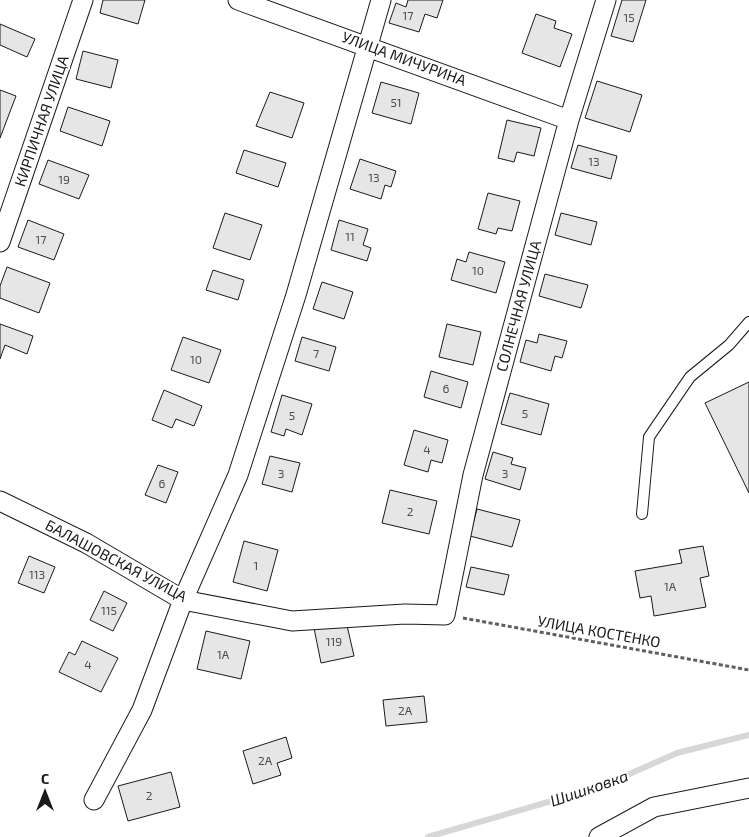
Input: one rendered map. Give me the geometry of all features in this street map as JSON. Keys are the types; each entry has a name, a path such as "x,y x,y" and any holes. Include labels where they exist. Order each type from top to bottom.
{"street":[{"name":"КИРПИЧНАЯ УЛИЦА","path":"0,242 83,0"},
{"name":"УЛИЦА МИЧУРИНА","path":"238,0 367,45 570,120"},
{"path":"94,800 142,710 183,600 238,475 296,295 381,0"},
{"name":"СОЛНЕЧНАЯ УЛИЦА","path":"445,615 473,475 570,120 606,0"},
{"name":"БАЛАШОВСКАЯ УЛИЦА","path":"0,501 86,543 183,600 292,621 405,614 445,615"},
{"path":"599,837 654,807 749,788"}],"lane":[{"path":"642,514 649,437 690,377 729,345 749,322"}],"path":[{"name":"УЛИЦА КОСТЕНКО","path":"445,615 749,670"}],"building":[{"path":"103,0 145,0 138,24 100,13"},
{"path":"408,0 443,0 437,18 425,14 419,32 389,23 396,3 406,7"},
{"path":"622,0 646,0 633,42 611,36"},
{"path":"536,14 556,21 554,28 572,34 560,67 522,53"},
{"path":"0,24 35,39 27,57 0,45"},
{"path":"83,51 118,60 111,88 76,79"},
{"path":"597,81 642,95 630,132 585,118"},
{"path":"381,82 419,93 411,124 372,113"},
{"path":"0,90 16,96 0,138"},
{"path":"270,92 304,103 292,138 256,126"},
{"path":"68,107 110,121 102,146 60,131"},
{"path":"507,120 541,128 534,156 517,152 514,162 498,158"},
{"path":"578,145 617,156 611,179 571,168"},
{"path":"244,150 286,163 278,187 236,173"},
{"path":"360,159 396,171 391,187 385,185 381,199 350,189"},
{"path":"48,160 89,175 79,199 39,184"},
{"path":"488,193 520,201 512,231 498,228 496,234 478,229"},
{"path":"225,213 262,225 250,260 213,248"},
{"path":"561,213 597,222 591,245 555,235"},
{"path":"28,220 64,234 54,260 18,247"},
{"path":"339,220 368,229 363,245 371,248 367,261 331,250"},
{"path":"469,252 505,262 496,293 451,280 457,259 466,262"},
{"path":"7,267 50,283 39,313 0,298 0,286"},
{"path":"213,270 244,280 238,300 206,290"},
{"path":"545,274 588,285 581,308 539,296"},
{"path":"322,282 353,292 344,319 313,309"},
{"path":"0,324 33,336 27,354 5,345 0,359"},
{"path":"447,324 481,332 473,365 439,357"},
{"path":"539,334 567,341 562,358 555,356 551,371 520,362 526,340 537,343"},
{"path":"183,337 221,350 209,383 171,370"},
{"path":"302,337 336,347 329,371 295,361"},
{"path":"431,371 468,382 461,408 424,397"},
{"path":"749,382 749,493 705,403"},
{"path":"164,390 202,406 194,426 176,419 172,428 152,420"},
{"path":"510,393 549,404 541,435 501,424"},
{"path":"282,395 312,404 302,435 286,429 284,436 271,432"},
{"path":"414,430 448,440 442,463 431,460 428,472 404,465"},
{"path":"493,452 513,458 511,464 526,468 520,490 485,479"},
{"path":"270,456 300,463 292,492 262,484"},
{"path":"158,465 178,472 166,503 145,495"},
{"path":"390,490 437,501 429,534 382,523"},
{"path":"477,509 520,520 512,547 470,536"},
{"path":"244,541 278,550 267,591 233,582"},
{"path":"703,546 709,576 700,578 706,607 654,616 651,596 640,598 635,571 682,563 679,550"},
{"path":"29,556 55,567 44,593 18,583"},
{"path":"471,567 509,575 504,595 466,587"},
{"path":"104,591 127,603 113,631 90,620"},
{"path":"346,621 354,656 321,663 314,628"},
{"path":"206,631 250,641 241,679 197,669"},
{"path":"82,641 118,658 101,692 59,672 69,652 75,655"},
{"path":"424,696 427,722 386,726 383,700"},
{"path":"286,737 292,758 277,763 281,775 253,784 243,751"},
{"path":"171,772 180,807 128,821 118,786"}],"waterway":[{"name":"Шишковка","path":"428,837 600,787 677,753 749,735"}]}
